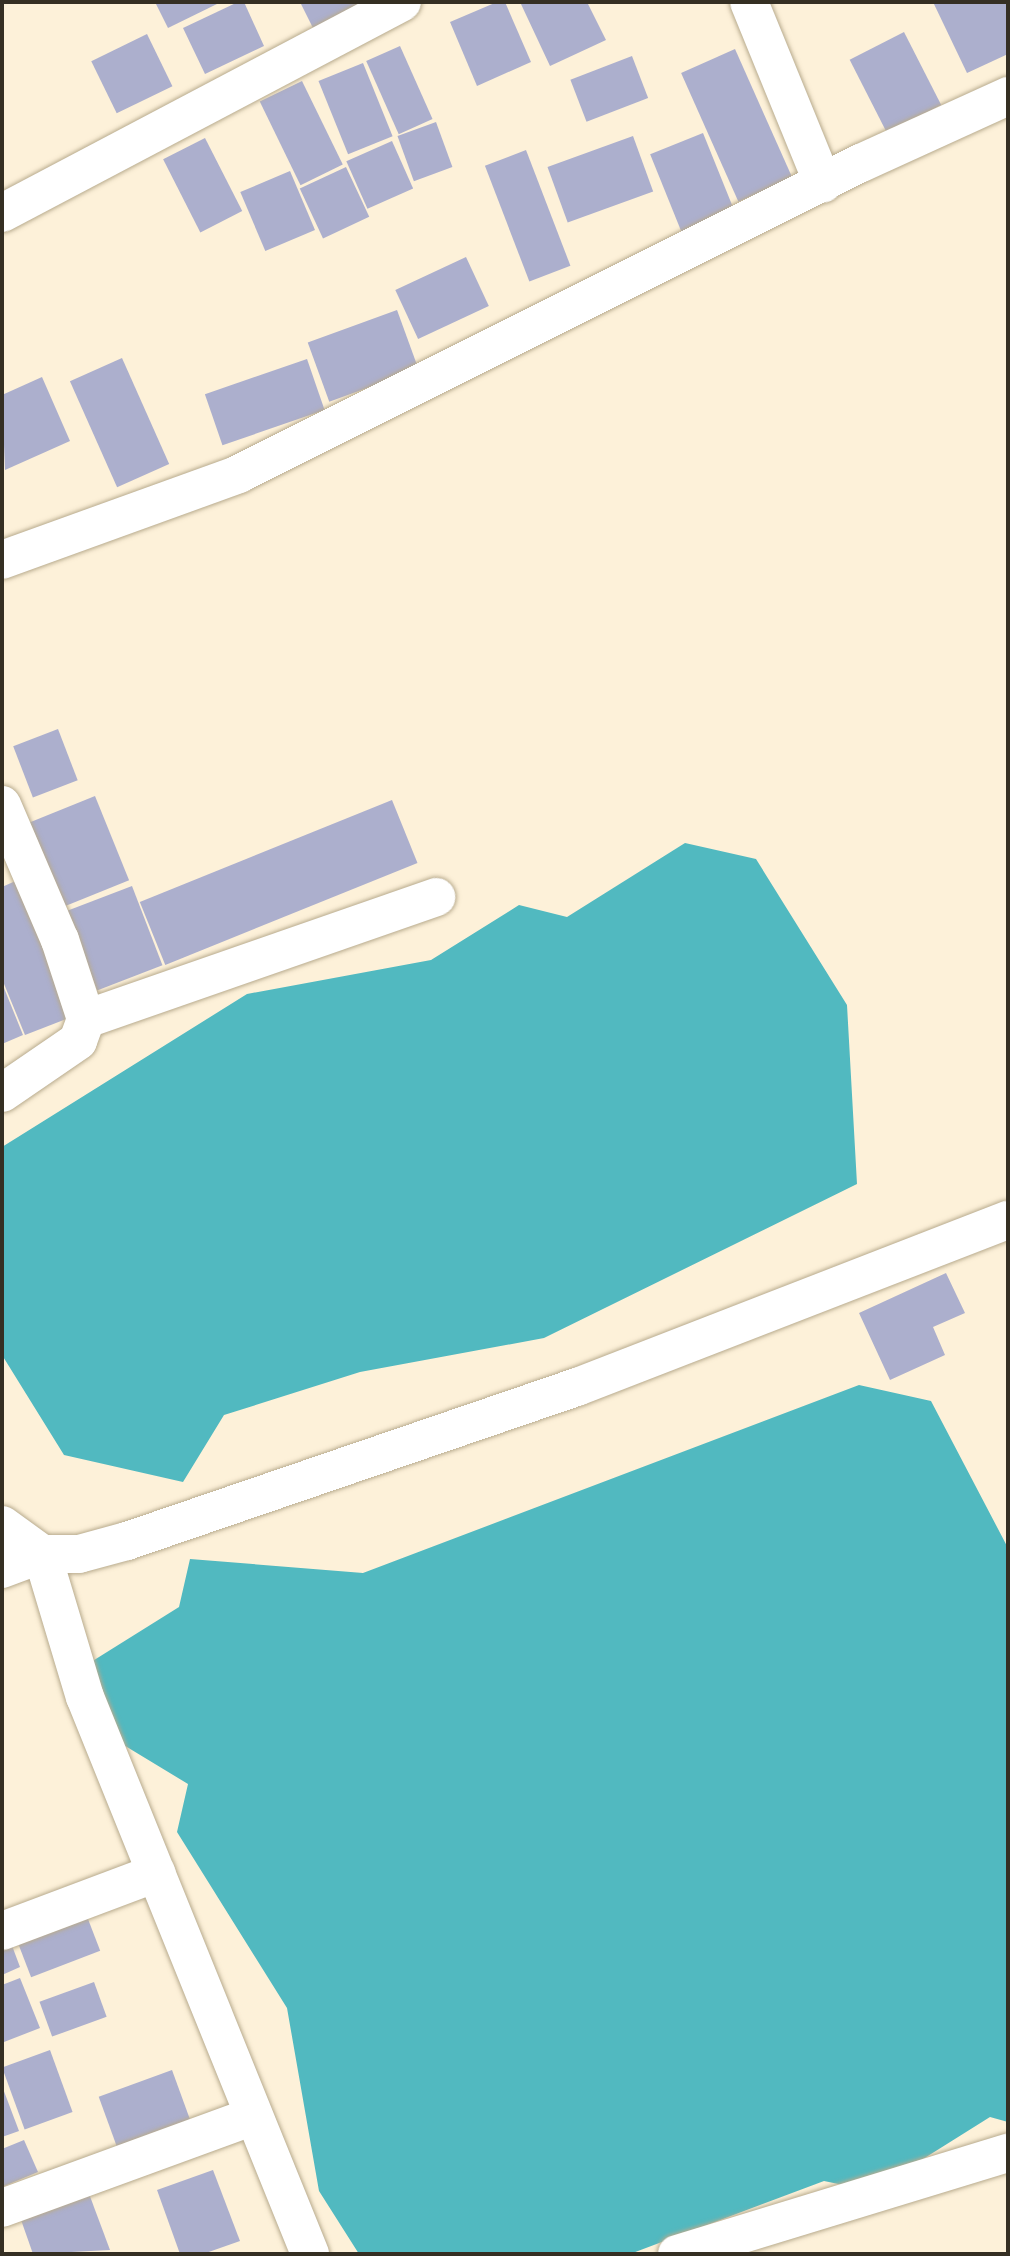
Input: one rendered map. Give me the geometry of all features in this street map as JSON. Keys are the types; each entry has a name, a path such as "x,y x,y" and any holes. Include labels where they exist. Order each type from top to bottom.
{"street":[{"path":"2,213 402,2"},
{"path":"749,2 823,183"},
{"path":"2,560 239,474 823,183 1008,96"},
{"path":"2,806 60,940 86,1019 79,1041 2,1093"},
{"path":"86,1019 436,897"},
{"path":"2,1569 42,1554 79,1554 127,1541 577,1387 1008,1220"},
{"path":"2,1525 42,1554 85,1698 310,2254"},
{"path":"2,1931 156,1873"},
{"path":"2,2208 254,2116"},
{"path":"677,2254 1008,2153"}],"water":[{"path":"685,843 756,859 847,1005 857,1184 544,1338 360,1372 224,1415 183,1482 64,1455 2,1355 2,1147 247,994 431,960 519,905 567,917"},
{"path":"859,1385 931,1401 1008,1548 1008,2122 990,2117 872,2191 824,2181 630,2254 359,2254 319,2191 287,2008 177,1832 188,1784 122,1744 91,1662 179,1607 190,1559 363,1573"}],"building":[{"path":"155,2 216,2 217,4 168,28"},
{"path":"238,2 244,2 264,46 205,74 183,28"},
{"path":"300,2 368,2 313,28"},
{"path":"497,2 505,2 531,62 477,86 450,22"},
{"path":"520,2 587,2 606,40 550,66"},
{"path":"933,2 1008,2 1008,54 967,73"},
{"path":"904,32 941,105 887,133 850,60"},
{"path":"147,34 172,86 117,113 91,61"},
{"path":"400,46 433,119 399,134 366,61"},
{"path":"735,49 792,178 738,202 681,73"},
{"path":"632,56 648,98 587,122 570,80"},
{"path":"363,63 393,136 348,154 318,81"},
{"path":"302,81 343,165 301,185 260,102"},
{"path":"436,122 452,167 414,181 397,136"},
{"path":"703,133 734,211 682,232 650,154"},
{"path":"633,136 653,191 568,223 547,167"},
{"path":"205,138 242,211 200,232 163,159"},
{"path":"392,141 413,189 367,209 346,161"},
{"path":"526,150 570,266 529,282 485,166"},
{"path":"346,167 369,217 323,238 300,189"},
{"path":"290,171 315,230 265,251 240,192"},
{"path":"466,257 489,306 418,339 395,290"},
{"path":"397,310 419,369 329,402 308,342"},
{"path":"122,358 169,464 117,487 70,381"},
{"path":"307,359 325,410 222,445 205,394"},
{"path":"42,377 70,441 5,470 2,395"},
{"path":"58,729 78,780 33,798 13,746"},
{"path":"95,796 129,880 64,907 30,822"},
{"path":"392,800 417,863 165,965 140,902"},
{"path":"20,879 74,1016 25,1035 2,979 2,887"},
{"path":"132,886 162,965 97,990 67,911"},
{"path":"2,983 23,1035 2,1044"},
{"path":"946,1273 965,1313 933,1327 945,1355 890,1380 859,1313"},
{"path":"83,1906 100,1951 31,1977 14,1933"},
{"path":"11,1943 20,1967 2,1975 2,1947"},
{"path":"20,1978 40,2028 4,2042 2,1985"},
{"path":"94,1982 107,2017 52,2037 39,2002"},
{"path":"50,2050 73,2112 25,2129 2,2067"},
{"path":"172,2070 192,2125 119,2151 99,2097"},
{"path":"2,2086 19,2131 2,2137"},
{"path":"24,2140 38,2172 2,2187 2,2149"},
{"path":"213,2170 240,2241 203,2254 180,2254 157,2190"},
{"path":"88,2191 110,2250 33,2254 20,2217"}]}
